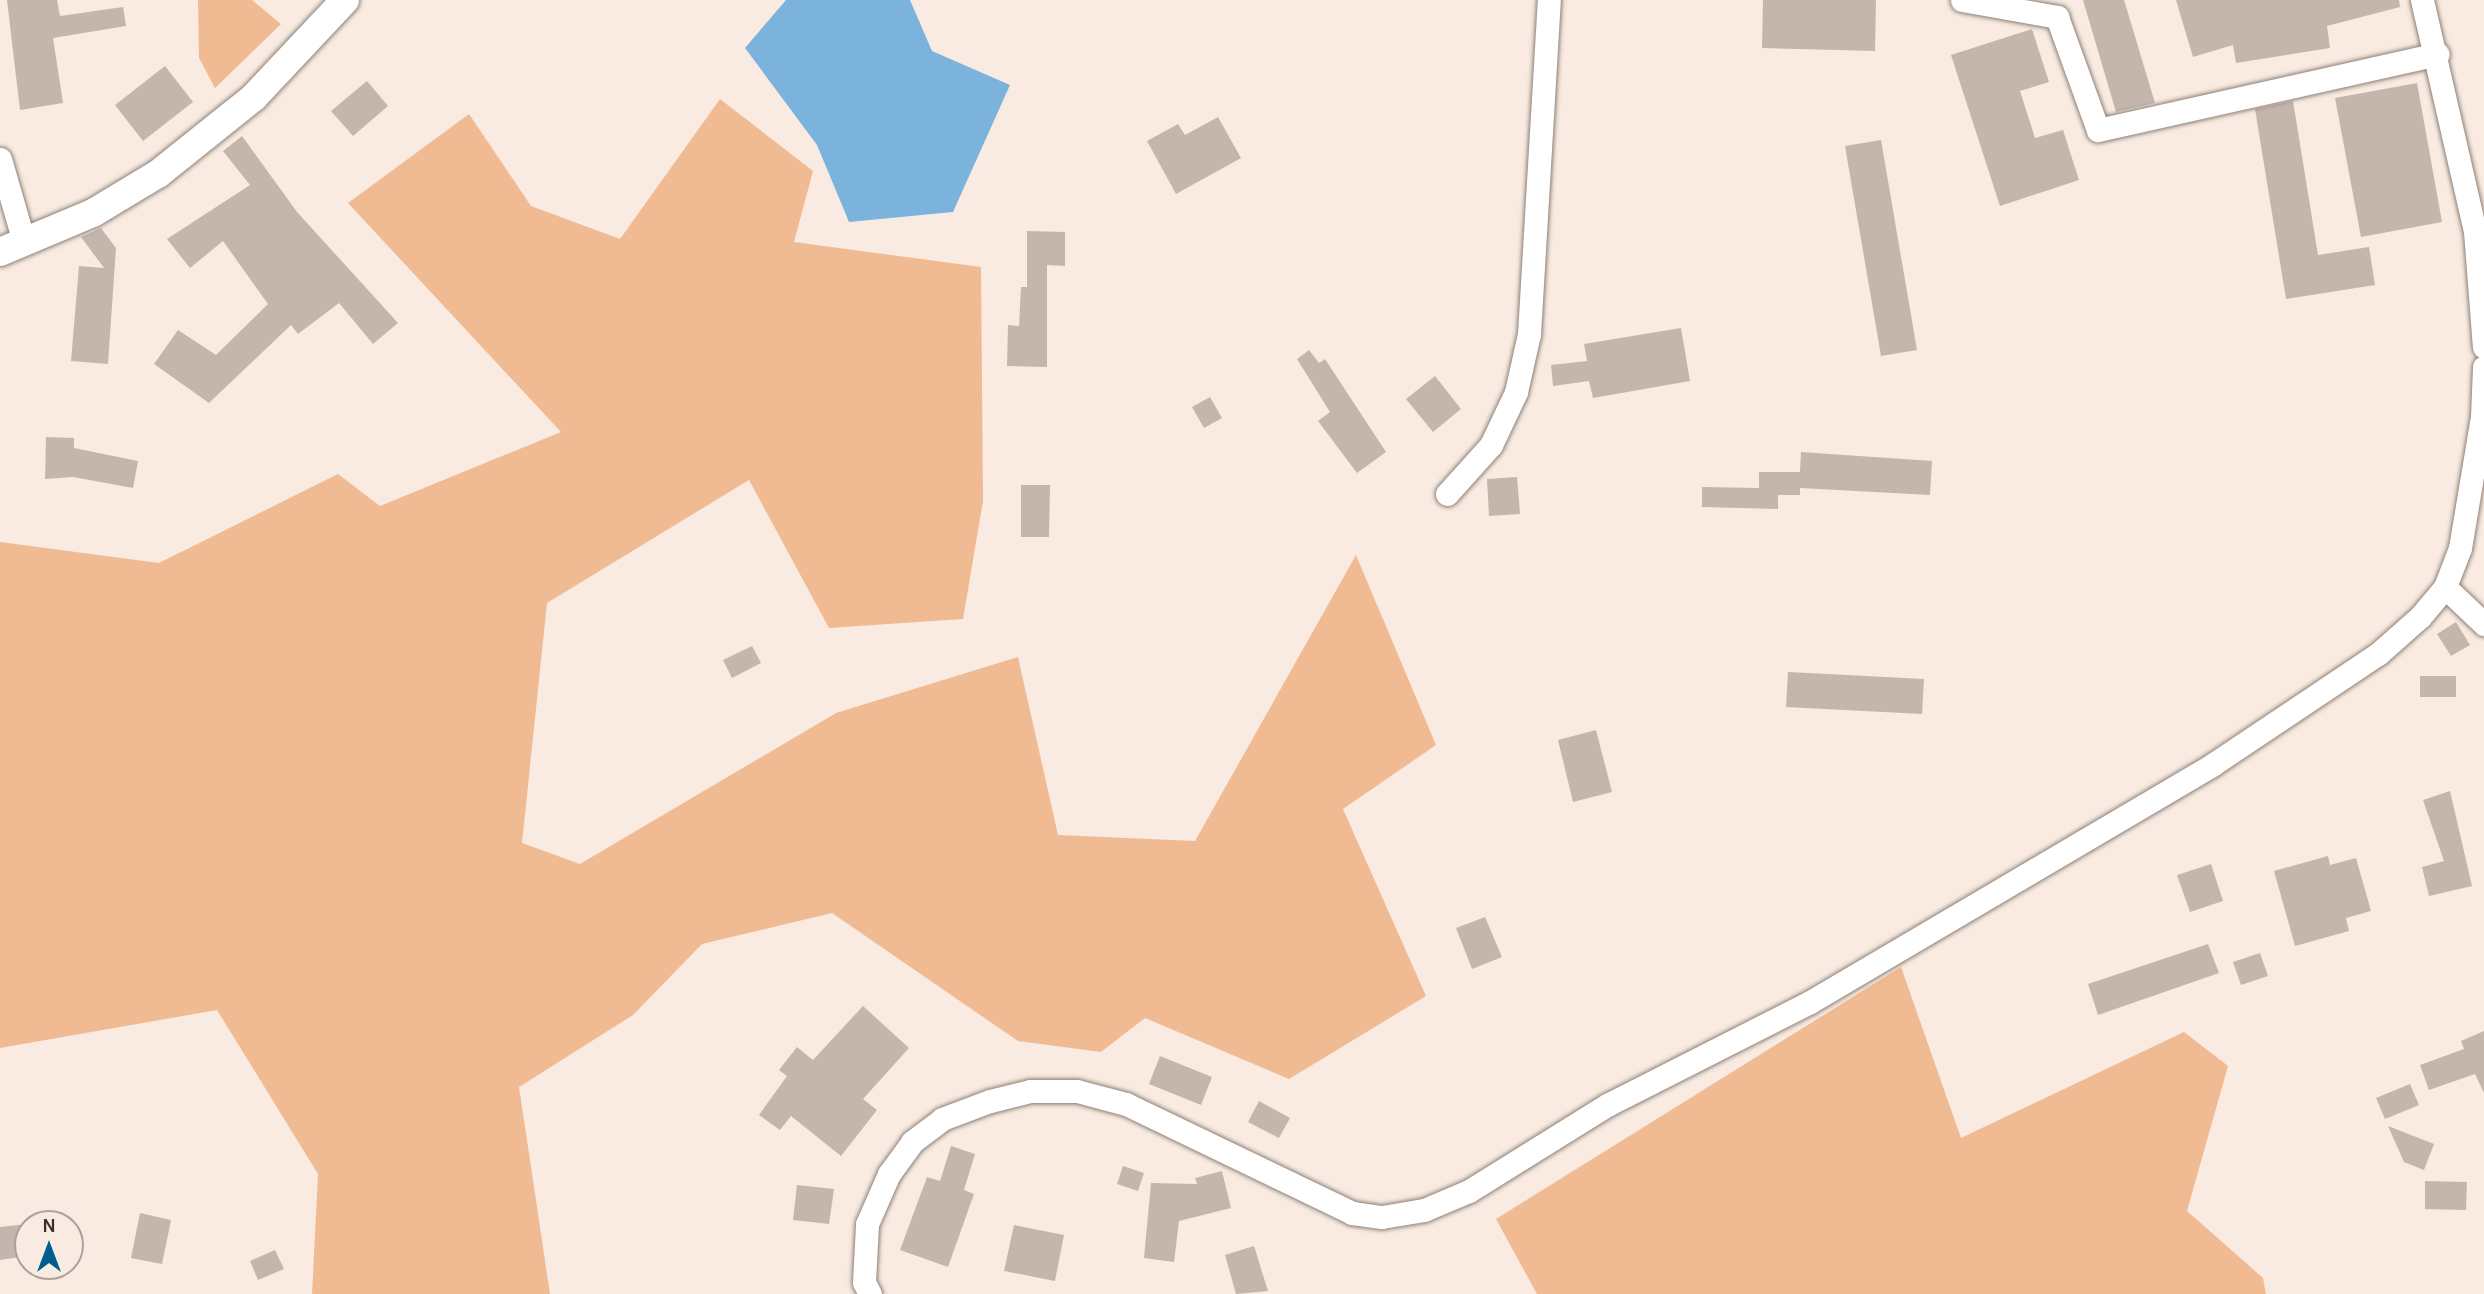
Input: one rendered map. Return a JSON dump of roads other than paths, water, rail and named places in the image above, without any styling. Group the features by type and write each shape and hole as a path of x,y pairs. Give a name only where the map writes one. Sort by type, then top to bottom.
{"street":[{"path":"0,159 12,247 93,213 158,174 254,97 345,0"},
{"path":"1447,494 1491,445 1516,392 1529,334 1549,0"},
{"path":"1962,0 2057,17 2098,130 2438,54"},
{"path":"2422,0 2438,54 2476,231 2484,347"},
{"path":"870,1294 864,1282 867,1224 912,1142 942,1119 1030,1091 1077,1091 1126,1104 1352,1213 1424,1210 1469,1191 1516,1157 1810,1002 2212,765 2378,654 2445,587 2473,477 2484,367"},
{"path":"2445,587 2484,624"}],"water":[{"path":"786,0 910,0 932,51 1010,85 953,212 849,222 817,145 745,48"}]}
